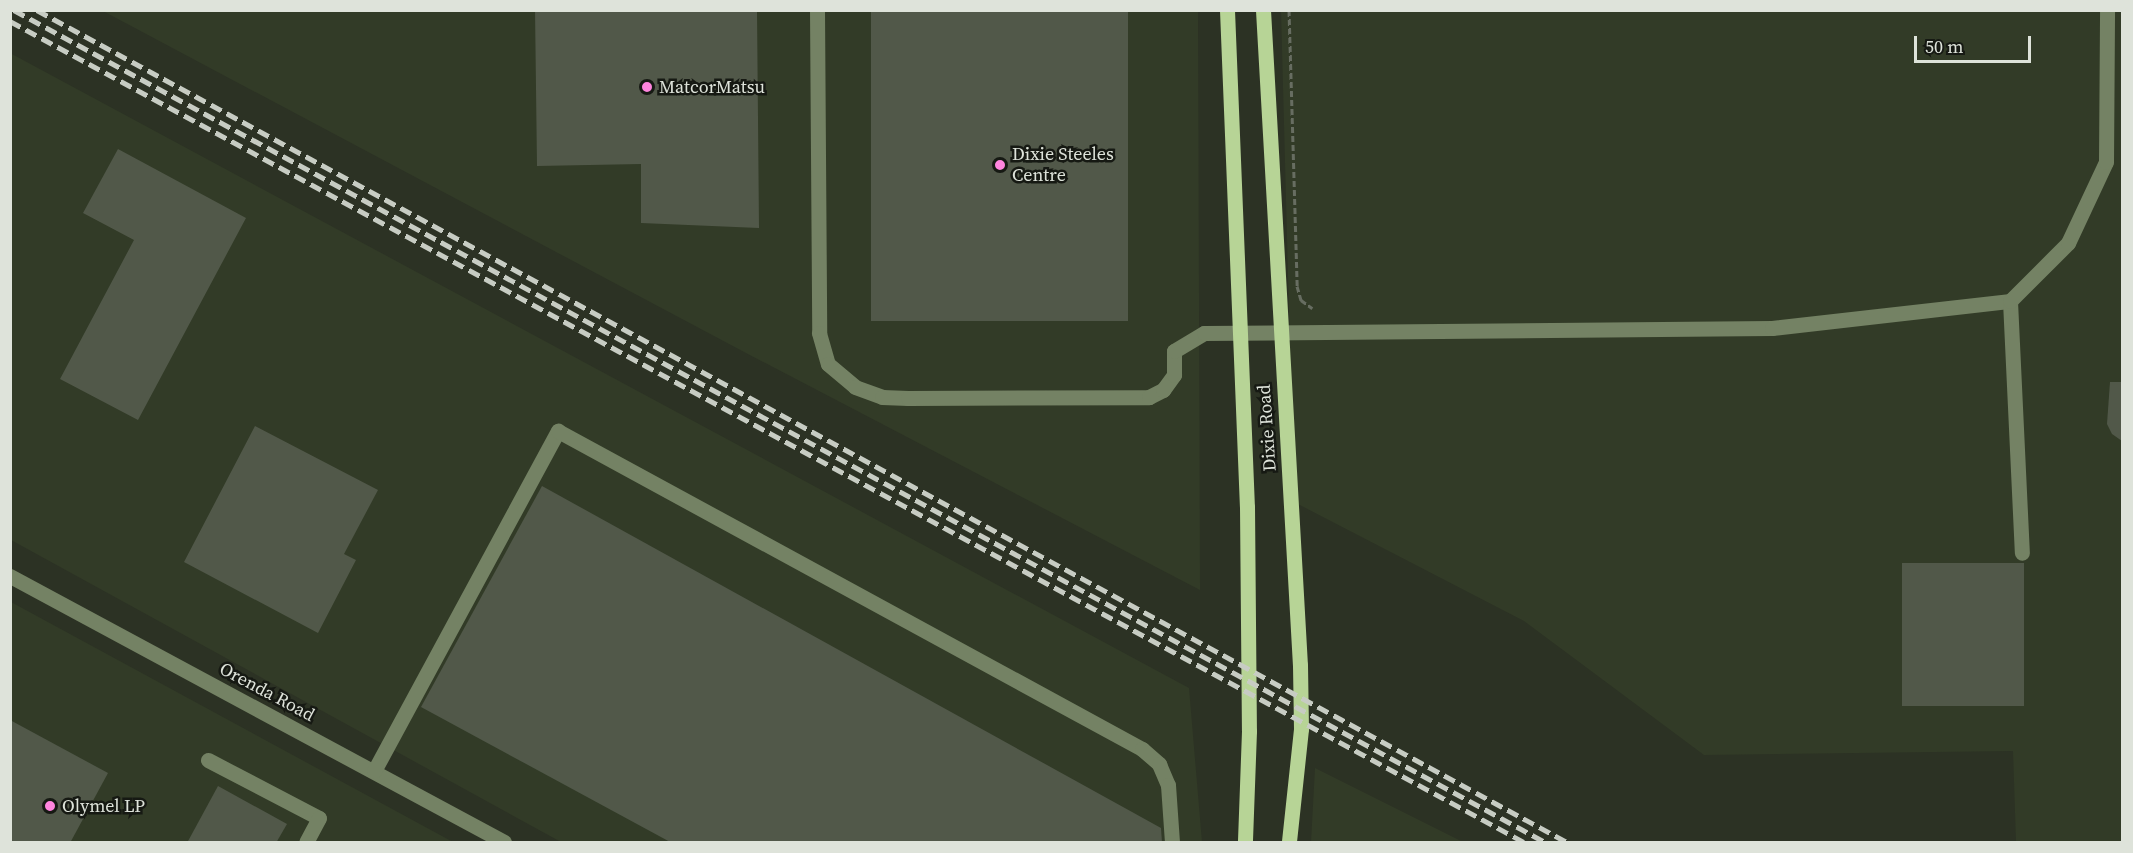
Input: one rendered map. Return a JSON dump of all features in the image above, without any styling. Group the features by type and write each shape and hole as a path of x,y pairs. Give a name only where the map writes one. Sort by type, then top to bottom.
{"main road":[{"name":"Dixie Road","path":"1227,10 1243,332 1249,636 1245,843"},
{"name":"Dixie Road","path":"1263,10 1300,664 1301,729 1289,843"}],"street":[{"path":"817,10 819,333 828,364 855,387 882,397 909,398 1149,397 1163,390 1174,375 1174,351 1204,333 1772,328 2010,301 2068,243 2106,162 2107,10"},
{"path":"2010,301 2022,553"},
{"path":"374,771 558,430 1142,749 1159,764 1168,785 1172,843"},
{"name":"Orenda Road","path":"10,576 504,843"},
{"path":"208,760 319,818 306,843"}],"path":[{"path":"1290,10 1297,286 1301,300 1312,308"}],"shaded area":[{"path":"103,11 1198,11 1200,590 746,353"},
{"path":"1281,11 2122,11 2122,842 2016,842 2013,751 1704,755 1524,621 1294,502"},
{"path":"10,53 1189,688 1202,842 561,842 11,540"},
{"path":"11,602 453,842 11,842"},
{"path":"1315,768 1463,842 1311,842"}],"building":[{"name":"MatcorMatsu","path":"535,10 757,10 759,228 641,223 641,164 537,166"},
{"name":"Dixie Steeles Centre","path":"871,10 1128,10 1128,321 871,321"},
{"path":"118,149 246,218 138,420 60,379 134,240 83,213"},
{"path":"2110,382 2122,382 2122,441 2112,434 2107,424"},
{"path":"255,426 378,490 344,554 356,560 318,633 184,562"},
{"path":"542,486 1161,828 1162,843 672,843 421,707"},
{"path":"1902,563 2024,563 2024,706 1902,706"},
{"name":"Olymel LP","path":"10,720 108,773 70,843 10,843"},
{"path":"218,786 287,824 276,843 187,843"}],"railway":[{"path":"14,10 1545,842"},
{"path":"37,10 1567,842"},
{"path":"10,21 1524,842"}],"place":[{"name":"MatcorMatsu","path":"647,87"},
{"name":"Dixie Steeles Centre","path":"1000,165"},
{"name":"Olymel LP","path":"50,806"}]}
